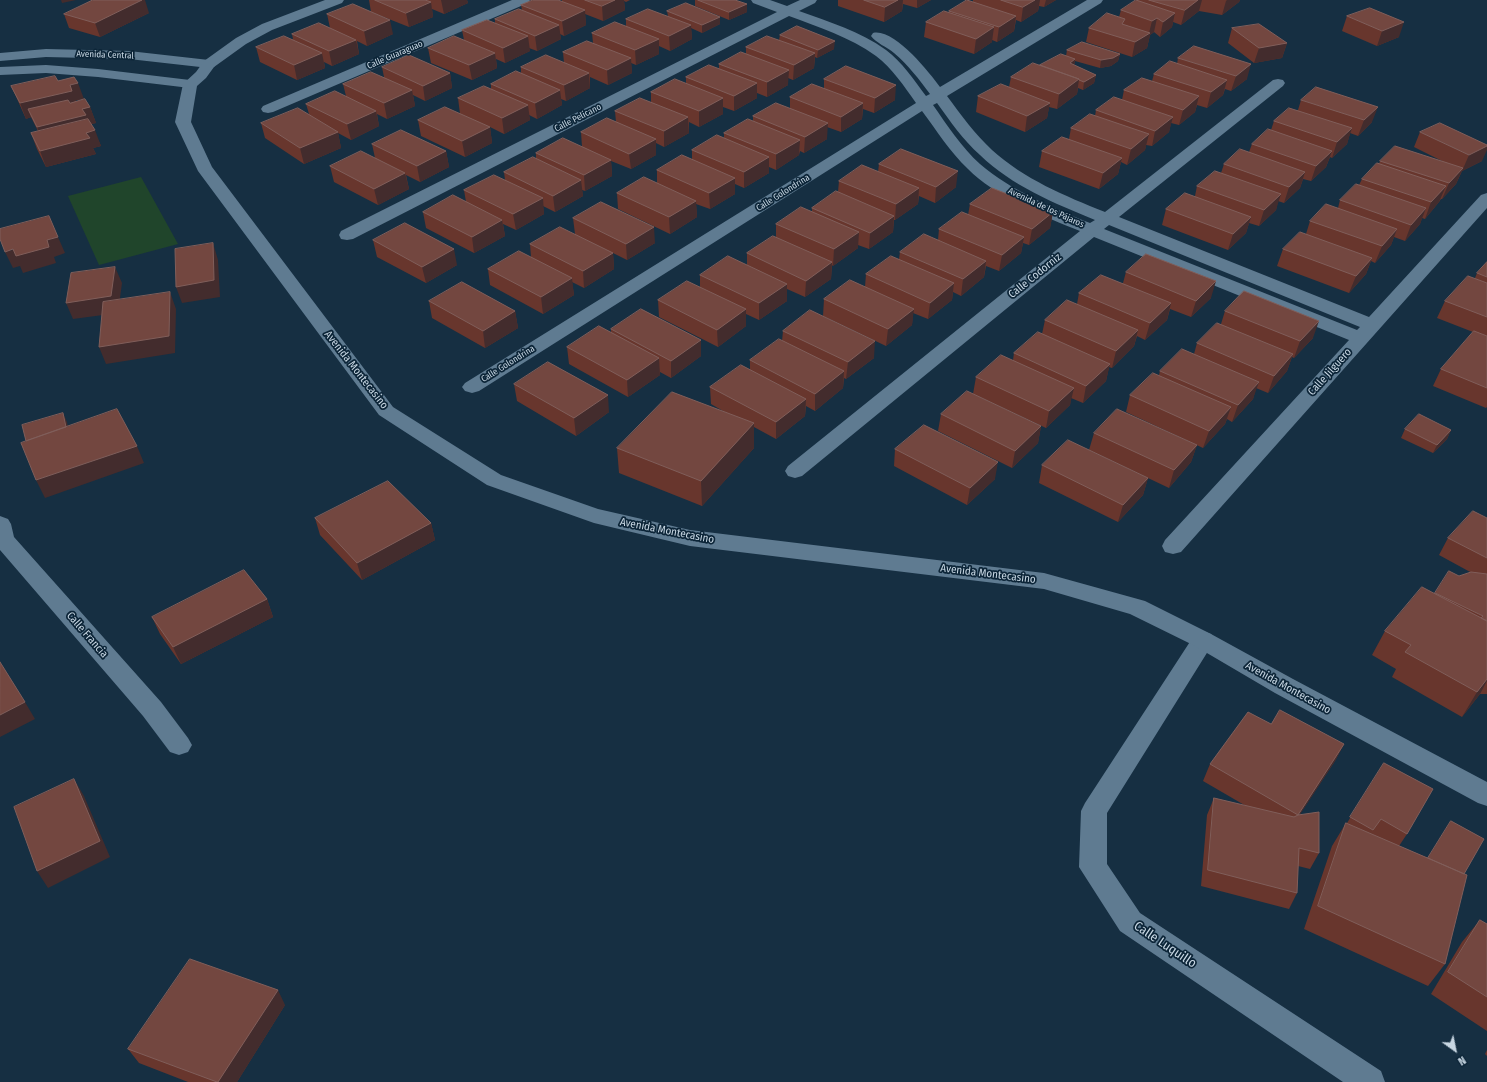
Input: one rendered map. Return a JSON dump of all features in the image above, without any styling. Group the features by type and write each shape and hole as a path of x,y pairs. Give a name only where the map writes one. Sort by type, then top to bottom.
{"street":[{"path":"190,84 201,76 210,64 241,41 267,27 337,0"},
{"name":"Calle Guaraguao","path":"268,109 523,0"},
{"name":"Avenida de los Pájaros","path":"758,0 797,4 862,28 892,44 913,62 975,142 996,163 1024,182 1066,202 1367,331"},
{"name":"Calle Golondrina","path":"472,387 925,105 938,95 1096,0"},
{"name":"Avenida de los Pájaros","path":"797,4 881,53 902,74 974,168 1008,192 1092,230 1367,331"},
{"name":"Calle Pelícano","path":"347,235 797,4"},
{"name":"Avenida Central","path":"0,57 46,53 129,55 210,64"},
{"name":"Avenida Central","path":"0,71 46,70 98,73 190,84"},
{"name":"Calle Codorniz","path":"795,471 1092,230 1278,83"},
{"name":"Avenida Montecasino","path":"190,84 183,122 204,168 386,411 494,480 594,516 690,538 1044,580 1138,607 1202,640 1284,686 1487,795"},
{"name":"Calle Jilguero","path":"1173,546 1487,198"},
{"name":"Calle Francia","path":"0,524 4,540 152,710 178,745"},
{"name":"Calle Luquillo","path":"1202,640 1094,811 1093,867 1130,922 1370,1082"}],"green space":[{"path":"141,177 178,244 99,265 68,196"}],"building":[{"path":"93,0 142,0 95,23 64,14"},
{"path":"375,0 425,0 431,2 406,13"},
{"path":"533,0 558,0 585,10 562,21 521,5"},
{"path":"585,0 615,0 602,6"},
{"path":"698,0 735,0 747,4 729,12"},
{"path":"864,0 898,0 885,7"},
{"path":"967,0 1016,16 999,27 949,11"},
{"path":"1001,0 1035,0 1023,7"},
{"path":"1136,0 1175,13 1163,22 1157,18 1152,21 1121,10"},
{"path":"1149,0 1198,0 1185,10"},
{"path":"686,3 720,17 702,25 667,11"},
{"path":"353,4 390,20 364,31 327,14"},
{"path":"1370,8 1404,22 1382,31 1347,16"},
{"path":"519,9 559,25 535,36 495,19"},
{"path":"648,9 691,25 669,36 626,19"},
{"path":"944,11 994,27 976,39 926,22"},
{"path":"1107,13 1125,19 1122,24 1150,33 1135,42 1089,28"},
{"path":"487,20 528,36 503,48 462,30"},
{"path":"615,22 659,39 635,50 592,33"},
{"path":"319,23 356,40 329,51 292,34"},
{"path":"1259,24 1287,43 1259,48 1232,28"},
{"path":"797,26 835,41 818,50 780,35"},
{"path":"284,36 322,53 294,65 256,47"},
{"path":"454,36 495,53 469,65 428,48"},
{"path":"767,36 815,53 794,65 746,47"},
{"path":"587,41 631,58 607,70 563,52"},
{"path":"1082,42 1120,54 1113,58 1101,60 1067,50"},
{"path":"1194,46 1251,64 1236,76 1178,58"},
{"path":"741,52 789,70 767,82 719,64"},
{"path":"1061,54 1075,59 1070,63 1096,75 1084,82 1040,65"},
{"path":"409,55 450,73 423,86 382,67"},
{"path":"546,55 589,73 564,85 521,67"},
{"path":"1170,61 1227,80 1211,92 1154,74"},
{"path":"1033,63 1079,79 1059,94 1011,77"},
{"path":"709,65 757,83 734,96 686,77"},
{"path":"846,66 896,85 875,98 824,79"},
{"path":"516,71 560,90 535,103 491,84"},
{"path":"371,72 412,90 384,103 343,84"},
{"path":"55,76 58,81 74,77 78,83 70,85 72,91 20,103 11,86"},
{"path":"1142,78 1199,96 1183,110 1124,90"},
{"path":"675,79 723,98 699,111 651,92"},
{"path":"812,84 863,103 841,117 790,97"},
{"path":"1001,84 1050,103 1027,116 978,96"},
{"path":"484,86 528,105 502,118 458,98"},
{"path":"1316,87 1378,107 1364,120 1301,100"},
{"path":"335,91 376,111 347,124 306,104"},
{"path":"1114,97 1173,117 1155,131 1096,110"},
{"path":"640,98 688,117 664,131 615,111"},
{"path":"85,99 90,107 82,109 86,115 37,127 28,109 68,100 70,103"},
{"path":"776,103 828,123 805,137 753,116"},
{"path":"445,107 490,127 462,141 418,120"},
{"path":"298,108 338,132 300,148 261,123"},
{"path":"1289,108 1352,128 1337,142 1274,121"},
{"path":"1090,114 1149,134 1131,149 1071,128"},
{"path":"607,118 656,139 629,154 581,132"},
{"path":"88,119 95,130 86,133 90,138 40,151 31,133"},
{"path":"748,119 800,140 776,154 724,133"},
{"path":"1440,123 1487,146 1469,155 1420,132"},
{"path":"1268,129 1332,151 1316,166 1252,144"},
{"path":"401,130 446,151 417,166 372,144"},
{"path":"717,135 769,157 744,172 692,150"},
{"path":"1062,137 1122,158 1103,173 1042,151"},
{"path":"563,138 611,160 584,175 536,153"},
{"path":"1395,146 1463,168 1449,183 1380,161"},
{"path":"901,149 958,171 936,187 879,164"},
{"path":"1240,149 1305,172 1289,187 1224,164"},
{"path":"361,151 405,173 374,189 330,166"},
{"path":"682,155 735,178 709,193 657,170"},
{"path":"533,157 581,180 553,196 504,172"},
{"path":"1377,163 1446,186 1431,202 1362,179"},
{"path":"862,165 919,188 896,204 839,181"},
{"path":"1215,171 1281,194 1264,210 1197,186"},
{"path":"494,175 543,198 513,214 464,190"},
{"path":"644,177 696,201 669,217 617,193"},
{"path":"1356,184 1426,208 1411,225 1340,200"},
{"path":"992,188 1053,212 1032,229 970,204"},
{"path":"836,191 894,216 870,233 812,208"},
{"path":"1185,193 1251,217 1233,234 1166,209"},
{"path":"453,195 502,220 472,237 423,212"},
{"path":"601,202 654,227 626,244 573,218"},
{"path":"1326,204 1397,229 1382,246 1310,221"},
{"path":"801,207 859,232 834,249 776,224"},
{"path":"962,212 1024,237 1002,255 939,229"},
{"path":"49,216 58,237 47,240 49,247 16,256 13,249 5,252 0,239 0,229"},
{"path":"405,223 454,249 422,267 373,240"},
{"path":"560,227 613,253 583,271 530,244"},
{"path":"1300,232 1372,258 1356,276 1283,249"},
{"path":"924,234 986,261 963,279 900,252"},
{"path":"773,236 832,262 806,281 747,253"},
{"path":"213,243 214,280 176,287 175,249"},
{"path":"519,251 572,278 541,297 488,269"},
{"path":"1146,254 1216,281 1196,301 1126,272"},
{"path":"728,256 787,284 759,303 700,275"},
{"path":"891,256 954,283 930,303 866,274"},
{"path":"1487,262 1487,277 1477,273"},
{"path":"115,267 111,296 66,303 71,273"},
{"path":"1101,275 1171,303 1150,323 1079,293"},
{"path":"1468,276 1487,283 1487,317 1445,301"},
{"path":"850,280 914,309 888,329 824,299"},
{"path":"687,281 746,309 717,330 658,300"},
{"path":"462,282 515,311 483,331 429,301"},
{"path":"1244,291 1319,321 1300,341 1225,311"},
{"path":"170,292 169,336 99,347 103,302"},
{"path":"1067,300 1138,330 1116,351 1045,320"},
{"path":"641,309 701,340 671,361 611,329"},
{"path":"810,310 875,341 848,362 783,331"},
{"path":"1217,323 1293,354 1274,376 1197,343"},
{"path":"599,326 659,358 627,380 567,347"},
{"path":"1474,331 1487,336 1487,388 1441,369"},
{"path":"1038,332 1110,364 1086,386 1014,353"},
{"path":"779,339 844,371 815,394 750,360"},
{"path":"1182,349 1259,382 1238,405 1160,371"},
{"path":"1001,355 1074,388 1049,411 976,377"},
{"path":"548,362 608,395 574,418 514,384"},
{"path":"741,365 806,399 776,422 710,387"},
{"path":"1153,373 1231,407 1209,431 1130,395"},
{"path":"967,391 1041,426 1015,451 941,414"},
{"path":"672,392 754,423 701,481 617,448"},
{"path":"117,409 137,446 36,480 21,443"},
{"path":"1117,409 1197,445 1174,470 1094,433"},
{"path":"63,413 66,427 26,441 22,425"},
{"path":"1419,414 1451,430 1437,445 1405,429"},
{"path":"924,425 998,462 970,488 895,449"},
{"path":"1068,440 1148,478 1123,505 1042,465"},
{"path":"388,481 431,523 357,563 315,518"},
{"path":"1473,511 1487,518 1487,558 1448,538"},
{"path":"244,570 267,599 173,647 152,617"},
{"path":"1449,571 1459,576 1471,572 1487,574 1487,621 1481,618 1483,616 1435,593"},
{"path":"1422,587 1487,621 1487,679 1477,692 1405,652 1411,645 1385,631"},
{"path":"0,662 25,702 0,715"},
{"path":"1280,710 1344,744 1298,815 1210,764 1248,712 1271,724"},
{"path":"1384,763 1433,789 1407,834 1381,819 1373,830 1350,817"},
{"path":"74,779 100,841 37,871 14,807"},
{"path":"1214,798 1294,817 1319,812 1319,853 1299,848 1297,893 1208,870"},
{"path":"1451,821 1484,839 1464,874 1428,858"},
{"path":"1346,823 1467,875 1445,964 1318,906"},
{"path":"1480,920 1487,924 1487,997 1448,972"},
{"path":"190,959 278,990 218,1082 128,1049"}]}
